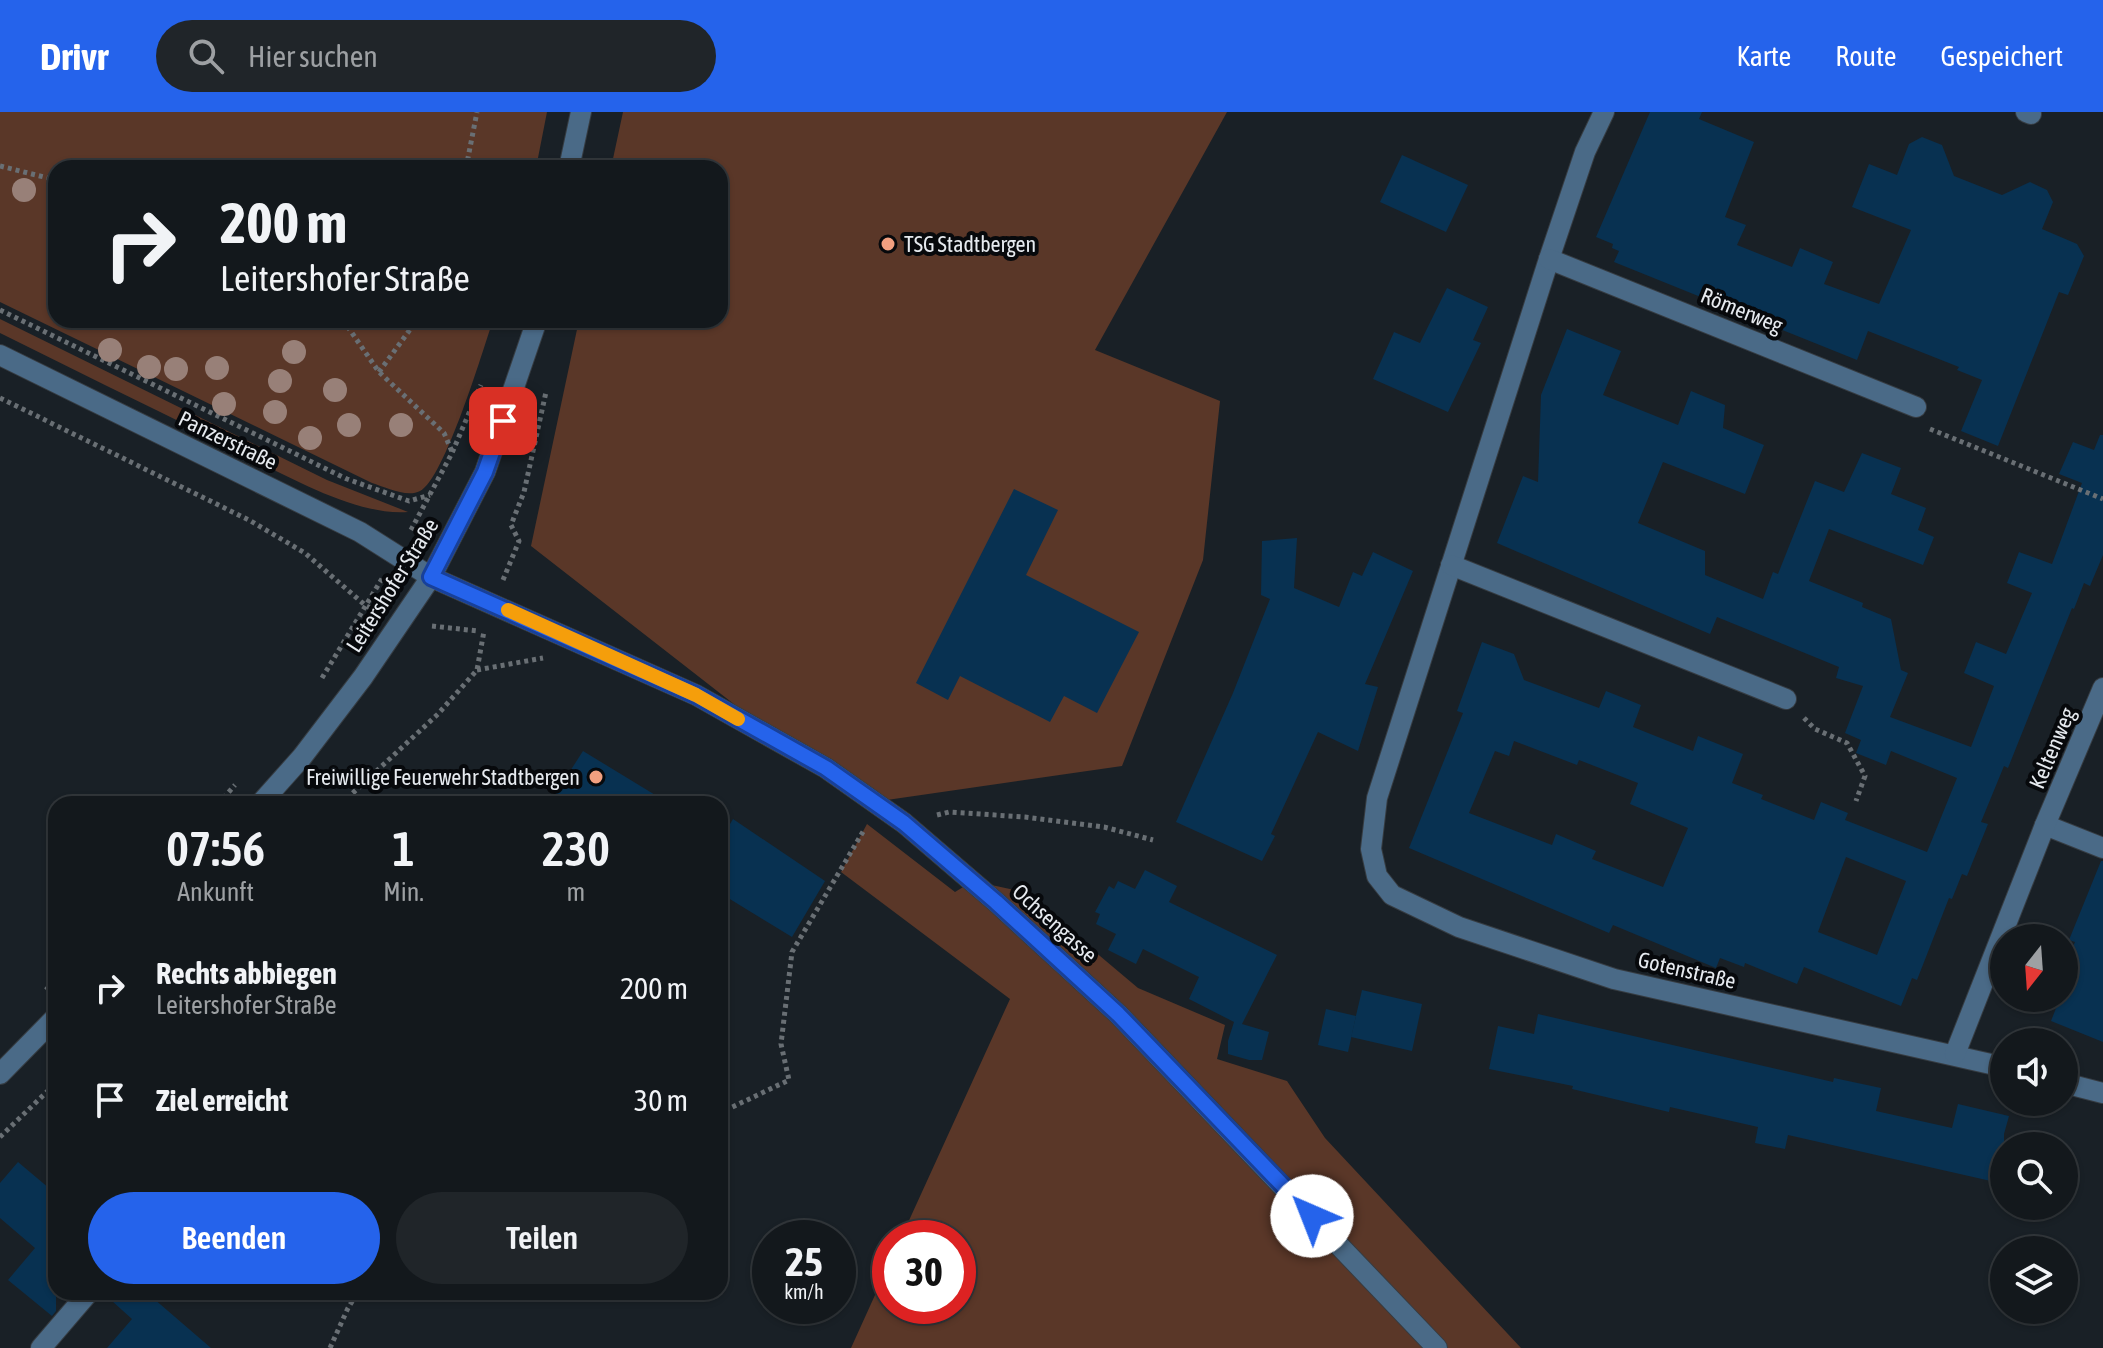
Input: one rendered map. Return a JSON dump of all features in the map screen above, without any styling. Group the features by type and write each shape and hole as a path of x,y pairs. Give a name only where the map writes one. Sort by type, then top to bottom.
{"street":[{"path":"571,160 581,112"},
{"path":"1604,112 1585,152 1451,565 1786,699"},
{"name":"Römerweg","path":"1549,259 1916,407"},
{"name":"Leitershofer Straße","path":"267,796 302,757 363,677 431,577 485,472 534,328"},
{"name":"Panzerstraße","path":"0,355 360,532 431,577"},
{"name":"Gotenstraße","path":"1451,565 1377,798 1371,849 1377,876 1392,895 1459,927 1614,979 1990,1063"},
{"name":"Ochsengasse","path":"431,577 696,695 826,768 904,823 1118,1014 1437,1348"},
{"name":"Keltenweg","path":"1955,1054 2045,825 2103,688"},
{"path":"2045,825 2103,848"},
{"path":"0,1074 48,1030"},
{"path":"2078,1087 2103,1093"},
{"path":"41,1348 82,1300"}],"path":[{"path":"468,160 477,112"},
{"path":"0,166 48,178"},
{"name":"Panzerstraße","path":"0,310 347,479 409,501 431,495"},
{"path":"349,328 379,372 444,433 452,453 483,381"},
{"path":"379,372 411,328"},
{"name":"Leitershofer Straße","path":"0,398 249,520 305,553 366,606 315,690"},
{"path":"1916,407 1923,426 2103,499"},
{"path":"477,670 535,661 580,643"},
{"path":"1786,699 1815,729 1847,743 1865,776 1856,801"},
{"path":"225,796 238,781"},
{"path":"728,1109 789,1080 781,1044 792,952 879,805"},
{"path":"904,823 949,812 1025,817 1104,827 1153,840"},
{"path":"0,1137 48,1091"},
{"path":"330,1348 354,1300"}],"shaded area":[{"path":"0,112 547,112 538,160 48,160 48,325 0,302"},
{"path":"623,112 1227,112 1095,350 1220,401 1203,560 1122,766 866,803 811,764 531,546 577,328 728,328 728,160 613,160"},
{"path":"0,319 327,480 408,512 360,506 307,486 0,333"},
{"path":"53,328 490,328 462,413 430,482 415,493 372,483"},
{"path":"867,824 955,892 973,881 1024,892 1138,988 1225,1025 1217,1059 1287,1081 1325,1138 1521,1348 851,1348 872,1302 872,1324 976,1324 976,1220 909,1220 1010,999 841,872"}],"building":[{"path":"1650,112 1702,112 1699,119 1754,142 1725,217 1746,225 1737,245 1792,267 1800,248 1833,262 1824,284 1879,304 1911,230 1852,207 1869,164 1897,175 1909,144 1922,137 1942,145 1954,176 2002,195 2030,182 2047,190 2053,202 2042,229 2077,244 2084,256 2068,295 2059,292 1998,446 1961,431 1982,380 1957,370 1959,367 1868,331 1857,360 1614,262 1619,251 1612,248 1613,244 1596,237"},
{"path":"1402,155 1468,185 1446,232 1380,202"},
{"path":"1447,288 1488,307 1473,340 1481,343 1448,412 1373,379 1394,332 1420,343"},
{"path":"1567,329 1621,351 1603,395 1678,425 1691,391 1725,405 1723,428 1764,445 1745,494 1663,462 1638,523 1705,551 1705,575 1763,599 1773,572 1778,574 1815,481 1844,492 1862,453 1901,468 1891,494 1926,508 1918,530 1934,537 1923,565 1829,529 1809,581 1863,603 1862,607 1891,619 1901,670 1908,673 1890,717 1971,747 1994,686 1964,673 1976,642 2006,654 2032,593 2007,583 2019,552 2052,564 2082,483 2059,474 2073,442 2094,450 2100,435 2103,435 2103,555 2090,586 2084,583 2072,608 2008,768 2004,766 1981,822 1988,824 1967,876 1962,874 1952,899 1949,898 1917,980 1912,978 1901,1006 1804,967 1797,984 1745,963 1744,967 1720,958 1716,968 1613,925 1609,933 1409,848 1463,713 1457,711 1482,642 1514,654 1524,680 1599,708 1606,691 1641,705 1633,727 1693,751 1698,736 1743,754 1732,783 1763,795 1761,799 1814,820 1821,802 1848,813 1845,820 1927,852 1957,778 1891,751 1886,765 1856,753 1861,740 1845,733 1863,686 1836,678 1839,667 1717,617 1710,634 1497,543 1523,476 1538,482 1541,395","holes":["1514,741 1577,765 1579,760 1638,783 1630,804 1688,828 1663,887 1592,859 1596,851 1556,834 1552,845 1469,813 1495,751 1509,756","1846,857 1906,881 1877,955 1818,932"]},
{"path":"1014,489 1058,510 1026,575 1139,632 1097,713 1064,696 1050,722 960,676 948,700 916,683"},
{"path":"1297,538 1294,588 1339,607 1353,572 1362,576 1373,552 1413,571 1365,684 1378,687 1358,751 1318,732 1271,834 1275,836 1262,861 1176,822 1233,693 1270,599 1261,595 1262,541"},
{"name":"Freiwillige Feuerwehr Stadtbergen","path":"583,751 657,796 554,796"},
{"path":"733,819 825,881 792,937 728,898 728,827"},
{"path":"2103,861 2103,1042 2078,1032 2078,1028 2068,1028 2051,1021 2055,1012 2078,1012 2078,924 2075,924"},
{"path":"1145,870 1177,886 1169,902 1277,955 1242,1024 1269,1032 1262,1060 1228,1054 1228,1041 1236,1023 1189,999 1199,977 1143,949 1136,964 1108,950 1116,934 1096,924 1100,914 1095,912 1109,886 1114,889 1118,881 1135,889"},
{"path":"1362,990 1422,1004 1412,1051 1351,1037"},
{"path":"1326,1009 1356,1016 1348,1052 1318,1045"},
{"path":"1538,1014 1833,1082 1834,1078 1881,1088 1876,1111 1952,1128 1958,1104 1990,1112 1990,1116 2009,1116 2005,1132 1990,1132 1990,1181 1788,1135 1785,1149 1755,1143 1758,1127 1670,1107 1669,1112 1572,1089 1573,1086 1489,1069 1498,1026 1534,1034"},
{"path":"18,1162 48,1187 48,1300 56,1300 56,1311 52,1316 8,1280 35,1248 0,1218 0,1183"},
{"path":"111,1300 155,1300 211,1348 107,1348 132,1319"}],"slow traffic":[{"path":"508,610 696,695 738,719"}],"place":[{"name":"TSG Stadtbergen","path":"888,244"},
{"name":"Freiwillige Feuerwehr Stadtbergen","path":"596,777"}],"route":[{"path":"503,421 485,472 431,577 696,695 826,768 904,823 1118,1014 1312,1216"}]}
